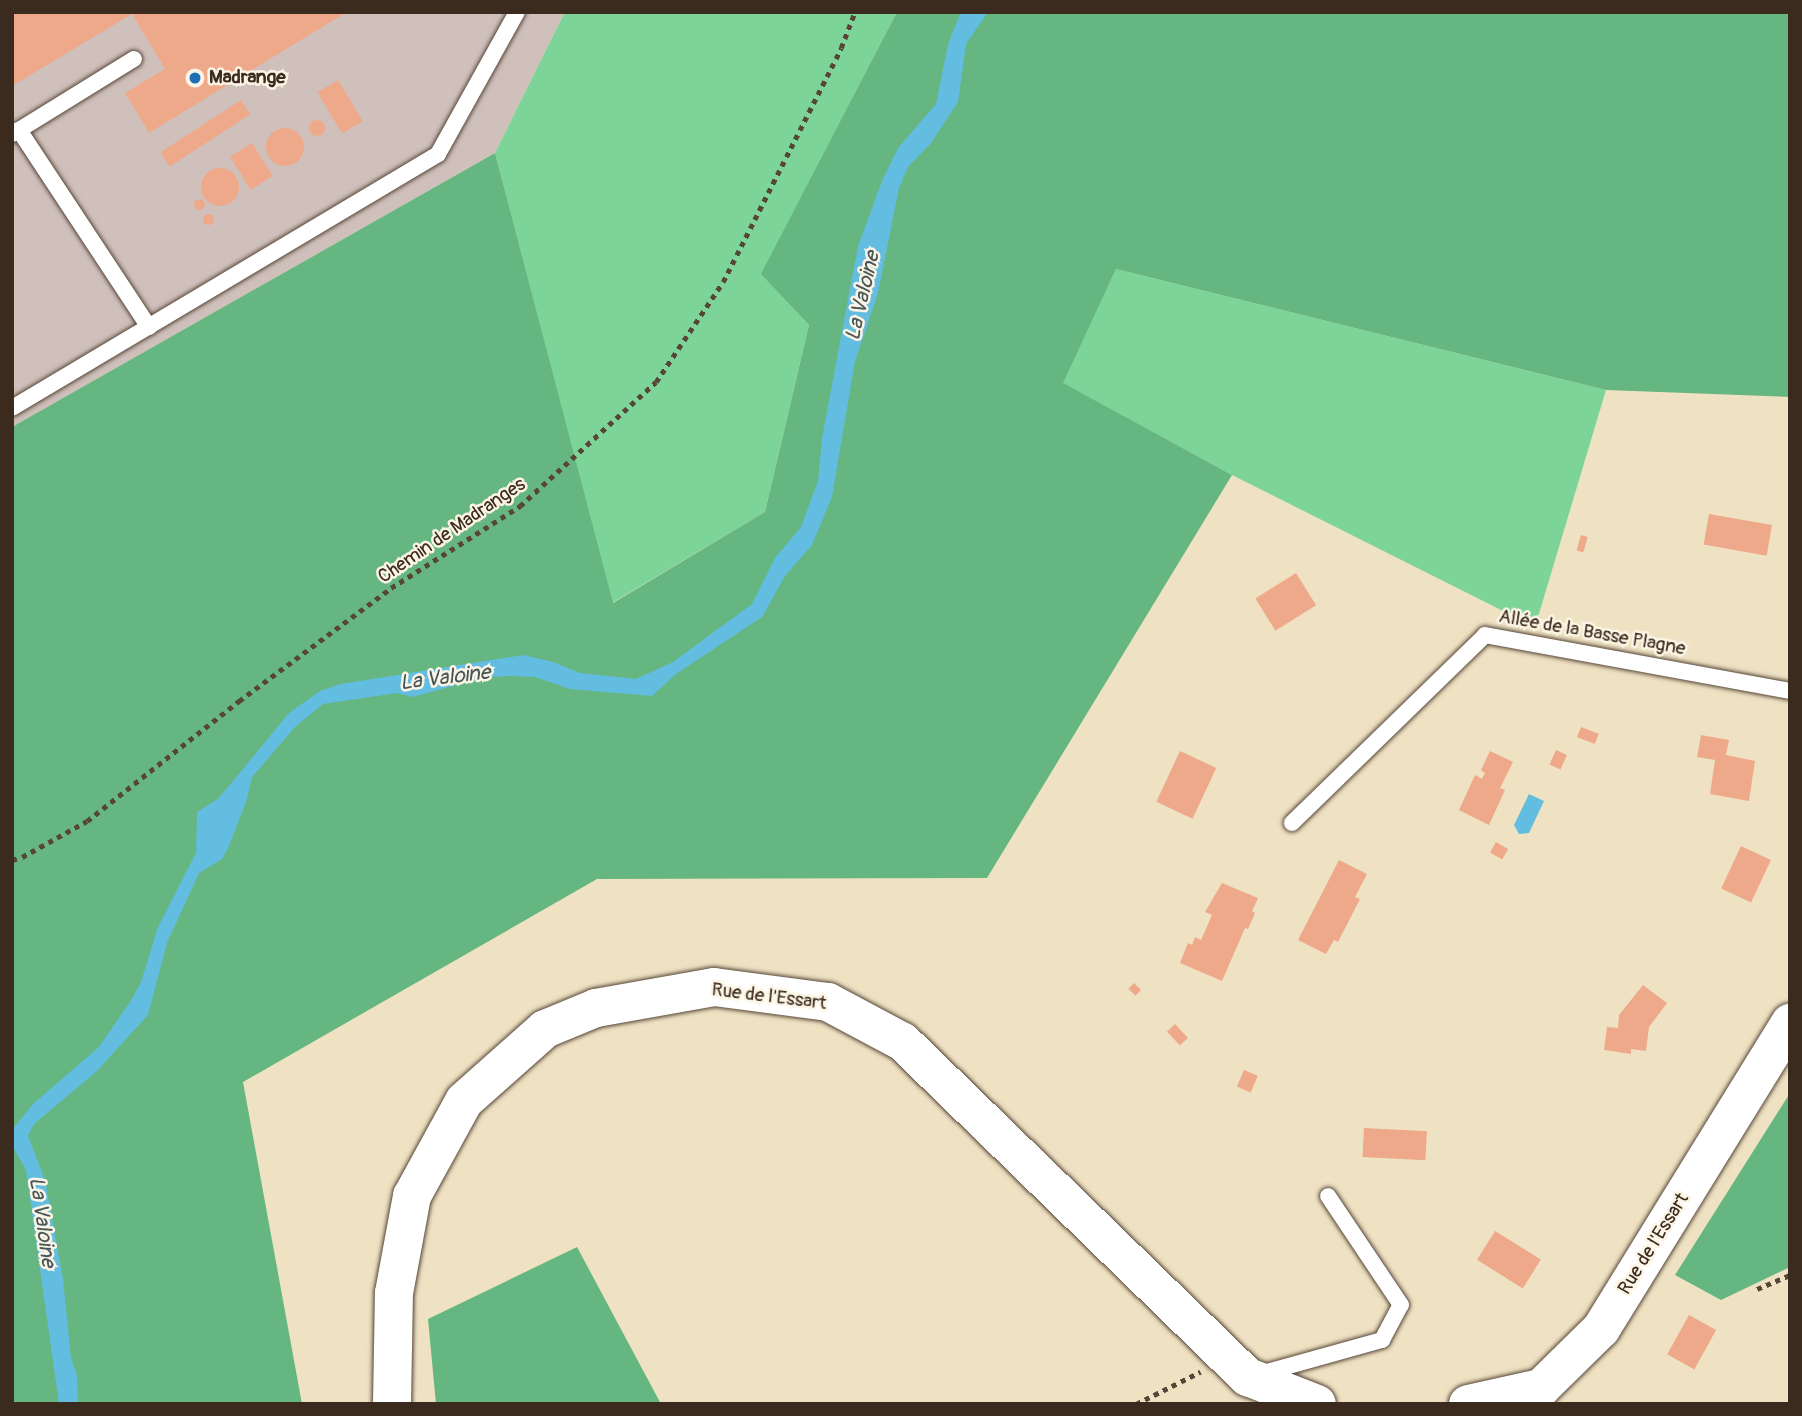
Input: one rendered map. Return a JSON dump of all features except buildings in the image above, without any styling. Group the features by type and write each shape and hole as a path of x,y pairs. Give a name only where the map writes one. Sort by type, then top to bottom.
{"street":[{"name":"Rue de l'Essart","path":"392,1404 394,1293 412,1196 464,1101 545,1029 596,1008 714,987 828,1002 903,1042 1239,1368 1317,1404"},
{"name":"Rue de l'Essart","path":"1468,1404 1541,1388 1601,1329 1790,1023"}],"lane":[{"path":"12,408 438,154 517,12"},
{"path":"134,59 16,132 149,327"},
{"name":"Allée de la Basse Plagne","path":"1292,822 1485,635 1790,691"},
{"path":"1239,1368 1382,1340 1402,1305 1328,1196"}],"path":[{"name":"Chemin de Madranges","path":"12,860 22,858 87,821 239,701 391,588 520,506 656,383 723,282 841,48 855,12"},
{"path":"1758,1289 1790,1275"},
{"path":"1136,1404 1239,1368"}],"shaded area":[{"path":"12,12 565,12 495,153 12,427"}],"green space":[{"path":"565,12 897,12 762,274 809,325 765,512 612,603 495,153"},
{"path":"897,12 1790,12 1790,397 1606,390 1116,269 1063,383 1232,475 987,878 597,879 243,1082 302,1404 12,1404 12,427 495,153 613,603 765,512 809,325 761,274"},
{"path":"1116,269 1606,390 1535,627 1232,475 1062,383"},
{"path":"1790,1093 1790,1267 1721,1300 1675,1275"},
{"path":"577,1247 661,1404 436,1404 428,1319"}],"water":[{"name":"La Valoine","path":"961,12 988,12 966,44 958,102 931,143 908,167 899,188 878,293 855,361 832,497 812,545 785,576 762,617 676,674 652,696 570,689 535,677 512,676 487,677 412,697 397,693 323,704 295,727 252,777 246,802 228,848 222,859 199,873 167,943 148,1015 97,1071 34,1124 28,1136 45,1180 63,1279 71,1358 77,1375 78,1404 59,1404 26,1170 12,1145 12,1130 33,1104 99,1047 132,999 141,982 158,927 196,853 197,812 219,798 289,713 320,691 341,684 523,655 553,662 580,673 636,679 673,662 752,604 775,558 801,527 818,481 822,438 858,246 882,181 898,148 936,104 948,44"},
{"path":"1529,794 1544,801 1529,833 1519,834 1514,825"}],"place":[{"name":"Madrange","path":"195,78"}]}
